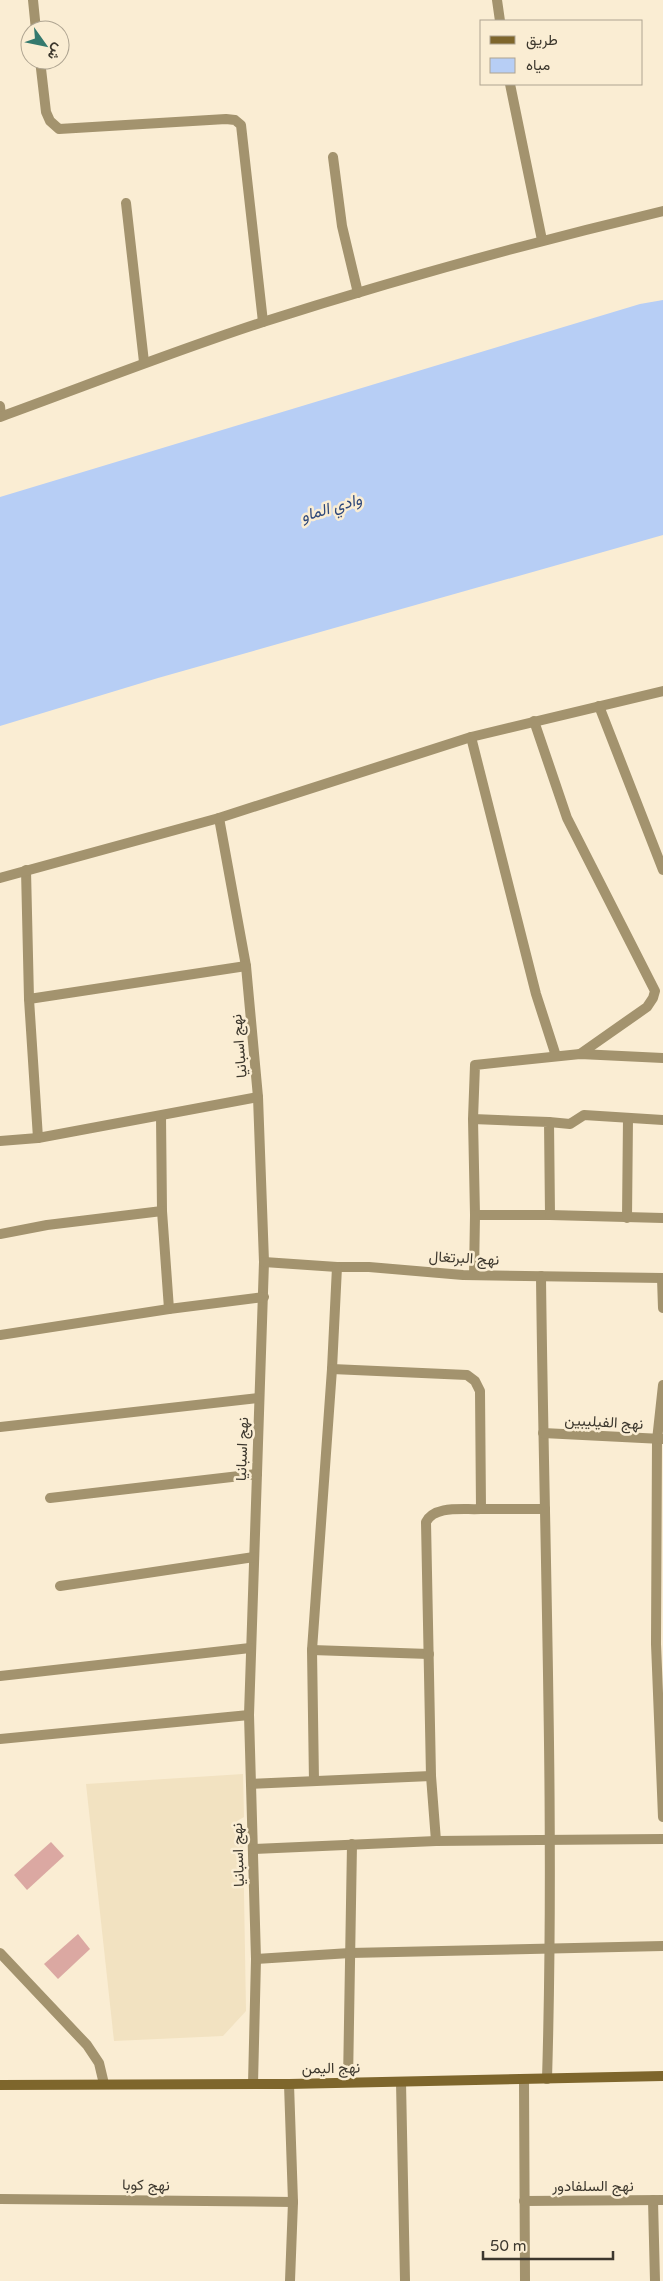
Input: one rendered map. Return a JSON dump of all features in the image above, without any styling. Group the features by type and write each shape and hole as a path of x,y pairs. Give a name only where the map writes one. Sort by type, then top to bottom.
{"main road":[{"name":"نهج اليمن","path":"0,2084 289,2084 663,2076"}],"street":[{"path":"33,0 35,20"},
{"path":"498,0 500,20"},
{"path":"41,70 46,112 50,121 59,129 226,118 235,120 241,125 263,322"},
{"path":"510,85 542,240"},
{"path":"333,157 342,226 358,293"},
{"path":"126,203 144,362"},
{"path":"0,413 263,322 358,293 542,240 663,211"},
{"path":"0,878 219,818 471,736 663,691"},
{"path":"599,706 663,870"},
{"path":"534,722 567,818 655,990 653,998 647,1007 580,1054"},
{"path":"471,736 536,994 556,1056"},
{"name":"نهج اسبانيا","path":"219,818 246,966 258,1096 264,1262 249,1715 256,1959 253,2084"},
{"path":"26,870 29,999 38,1138"},
{"path":"29,999 246,966"},
{"path":"474,1275 473,1119 475,1065 580,1054 663,1058"},
{"path":"0,1141 38,1138 258,1096"},
{"path":"161,1116 162,1211 170,1309"},
{"path":"473,1119 570,1124 584,1116 663,1120"},
{"path":"627,1218 628,1118"},
{"path":"549,1122 550,1215"},
{"path":"0,1234 47,1225 162,1211"},
{"path":"475,1215 663,1218"},
{"name":"نهج البرتغال","path":"264,1262 474,1275 662,1278"},
{"path":"314,1781 312,1650 332,1369 337,1267"},
{"path":"542,1276 551,1948 546,2079"},
{"path":"662,1278 663,1308"},
{"path":"0,1335 170,1309 264,1297"},
{"path":"332,1369 467,1376 475,1381 480,1391 481,1509"},
{"path":"663,1385 660,1440 660,1556 656,1644 663,1817"},
{"path":"0,1427 259,1398"},
{"name":"نهج الفيليبين","path":"543,1433 660,1440"},
{"path":"50,1498 257,1474"},
{"path":"436,1841 431,1776 426,1522 430,1515 437,1511 545,1509"},
{"path":"60,1586 254,1557"},
{"path":"0,1676 250,1648"},
{"path":"312,1650 429,1654"},
{"path":"0,1739 249,1715"},
{"path":"251,1784 431,1776"},
{"path":"254,1849 436,1841 663,1839"},
{"path":"348,2082 352,1844"},
{"path":"256,1959 350,1954 663,1946"},
{"path":"0,1953 87,2045 99,2063 104,2084"},
{"path":"524,2080 525,2281"},
{"path":"401,2082 405,2281"},
{"path":"289,2084 293,2202 290,2281"},
{"name":"نهج كوبا","path":"0,2199 293,2202"},
{"path":"655,2281 658,2200"},
{"name":"نهج السلفادور","path":"524,2201 658,2200"}],"shaded area":[{"path":"243,1774 244,1817 237,1821 237,1828 243,1834 246,2011 223,2036 114,2041 86,1784"}],"water":[{"name":"وادي الماو","path":"663,300 663,535 158,678 0,726 0,497 640,304"}],"building":[{"path":"51,1842 64,1856 27,1890 14,1875"},
{"path":"78,1934 90,1949 58,1979 44,1964"}]}
